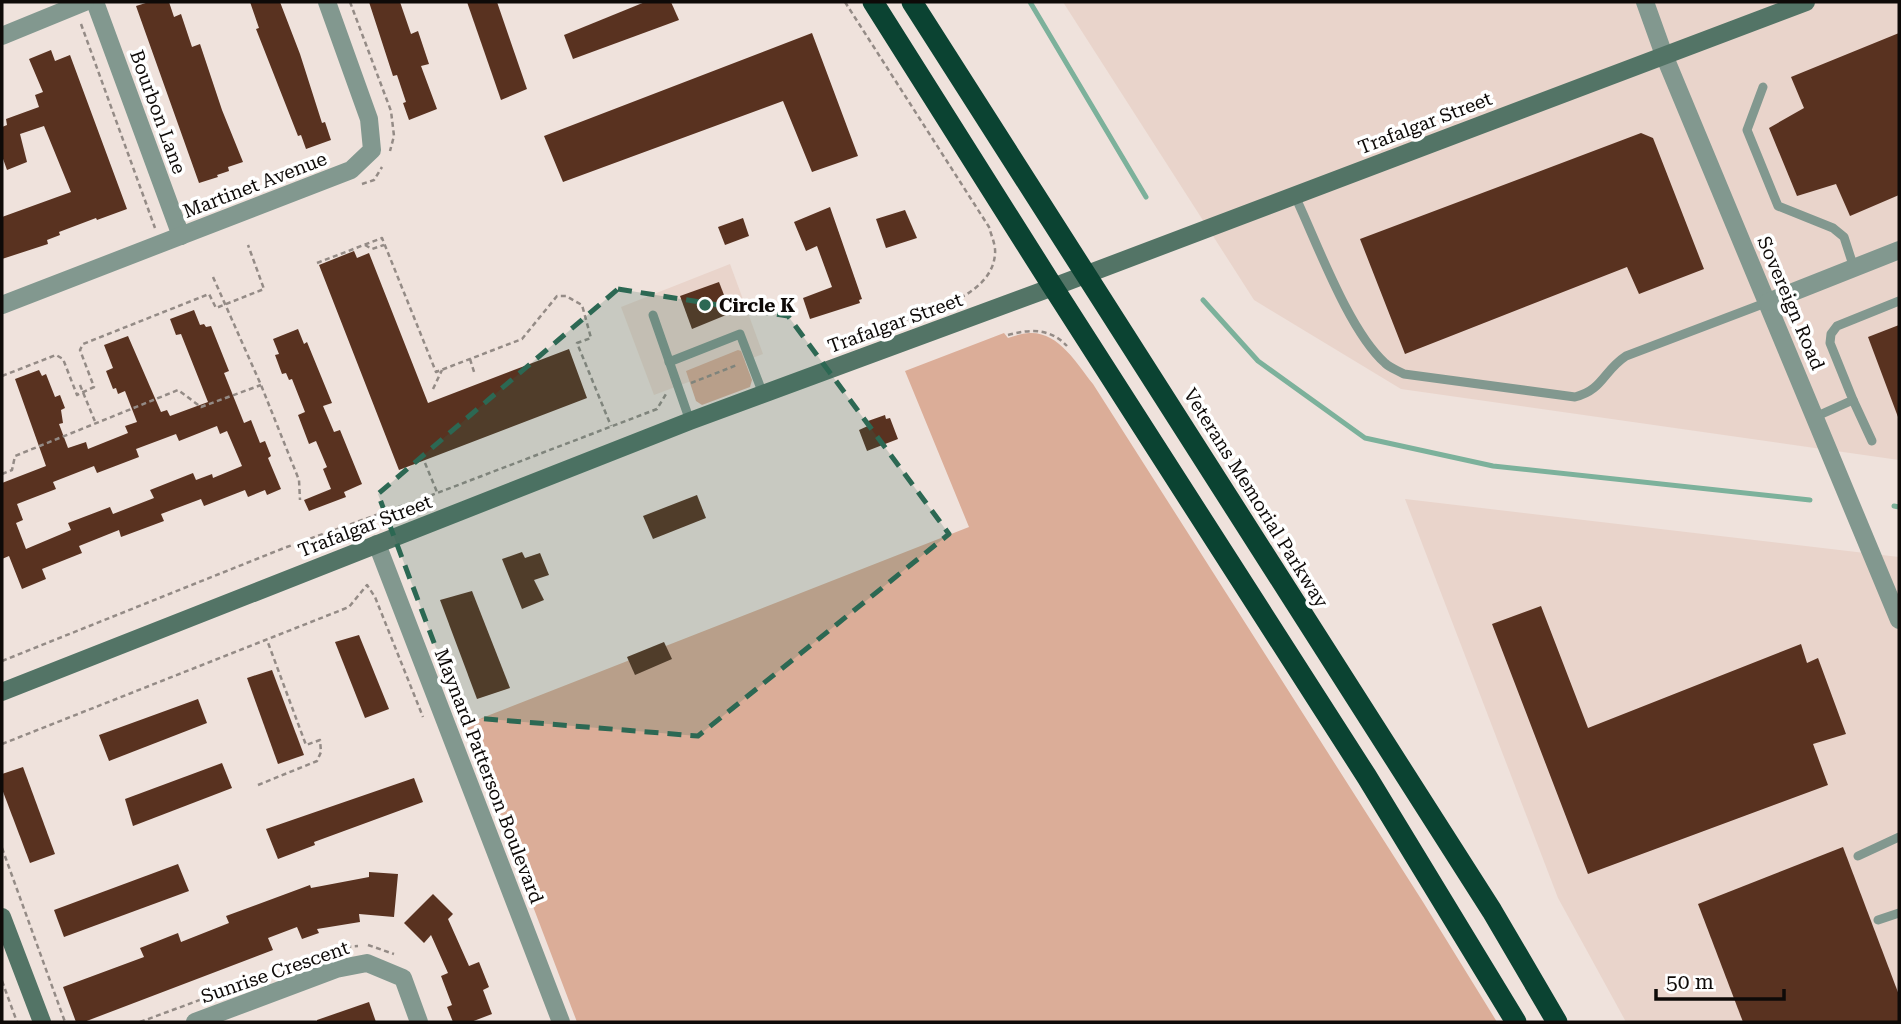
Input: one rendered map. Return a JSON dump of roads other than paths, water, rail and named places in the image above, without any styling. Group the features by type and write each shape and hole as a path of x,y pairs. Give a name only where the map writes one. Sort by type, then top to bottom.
{"highway":[{"path":"873,2 1367,777 1516,1022"},
{"name":"Veterans Memorial Parkway","path":"912,2 1484,900 1557,1022"}],"main road":[{"name":"Trafalgar Street","path":"2,692 690,421 1053,287 1806,2"},
{"path":"2,918 42,1022"}],"street":[{"name":"Bourbon Lane","path":"95,2 181,236"},
{"name":"Martinet Avenue","path":"2,305 351,170 372,150 369,118 327,2"},
{"name":"Sovereign Road","path":"1645,2 1664,55 1899,620"},
{"path":"2,36 81,8"},
{"path":"1768,302 1899,250"},
{"name":"Maynard Patterson Boulevard","path":"377,544 561,1022"},
{"name":"Sunrise Crescent","path":"195,1022 337,969 367,963 403,978 419,1022"}],"lane":[{"path":"1763,87 1747,130 1778,206 1833,228 1844,237 1854,268"},
{"path":"1294,194 1353,321 1380,359 1404,374 1575,397 1595,390 1609,370 1626,356 1768,302"},
{"path":"1872,442 1830,343 1831,334 1837,326 1899,301"},
{"path":"653,315 690,421"},
{"path":"669,362 740,334 763,394"},
{"path":"1815,417 1853,400"},
{"path":"1858,856 1899,837"},
{"path":"1878,920 1899,913"}],"waterway":[{"path":"1030,2 1146,197"},
{"path":"1203,300 1258,361 1365,438 1493,466 1810,500"},
{"path":"1894,506 1899,507"}],"place":[{"name":"Circle K","path":"705,305"}]}
